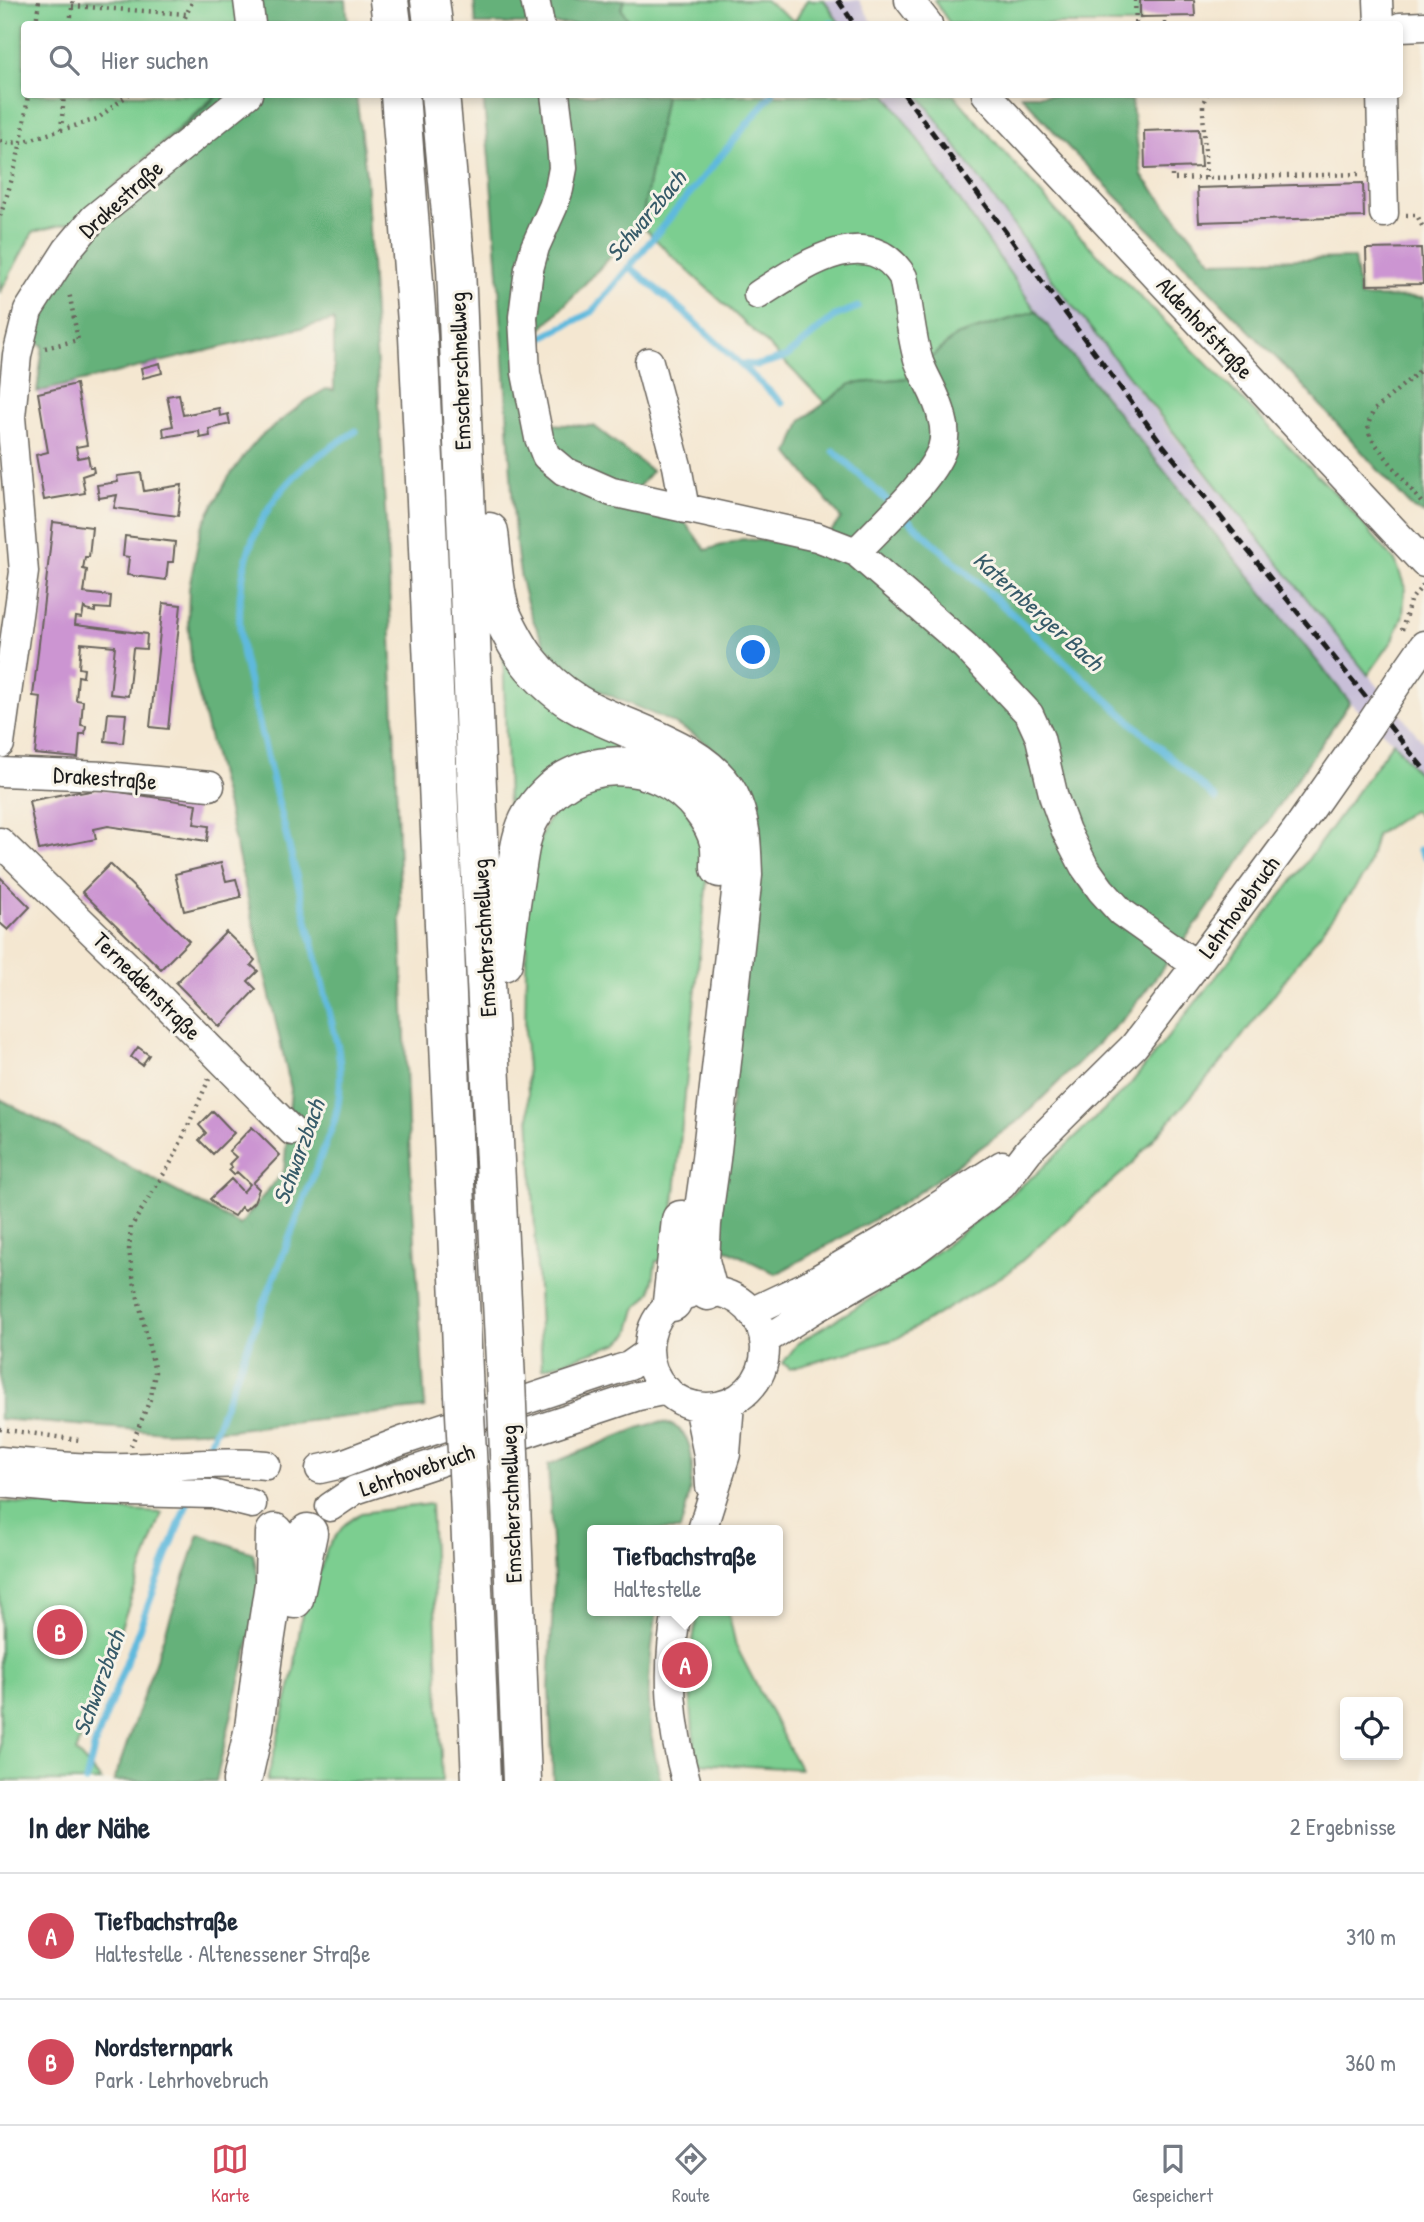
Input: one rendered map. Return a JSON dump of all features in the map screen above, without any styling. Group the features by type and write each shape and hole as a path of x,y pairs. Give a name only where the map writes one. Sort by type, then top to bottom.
{"highway":[{"path":"389,0 392,21"},
{"path":"430,0 433,21"},
{"name":"Emscherschnellweg","path":"400,98 418,337 428,529 481,1781"},
{"name":"Emscherschnellweg","path":"440,98 456,268 522,1781"},
{"path":"456,268 475,341 485,501 499,608 525,656 549,684 578,704 689,757 718,780 730,797 739,821 743,875 702,1223 700,1261 708,1291"},
{"path":"490,1043 502,975 509,908 522,836 531,815 547,795 562,783 584,772 610,767 633,766 651,771 670,779 690,793 708,817 719,842 719,926 672,1302"},
{"path":"242,1781 254,1728 274,1584 304,1525"}],"street":[{"path":"248,0 251,21"},
{"path":"535,0 539,21"},
{"path":"909,0 926,21"},
{"path":"1378,0 1379,21"},
{"path":"1403,27 1424,26"},
{"name":"Drakestraße","path":"0,744 24,572 10,520 16,481 8,355 37,294 67,250 94,218 243,98"},
{"path":"555,98 563,168 553,207 535,247 529,269 523,317 525,363 539,438 546,456 564,471 612,492 862,546 965,646 1029,714 1040,738 1054,798 1066,831 1084,866 1101,890 1121,912 1196,965"},
{"name":"Aldenhofstraße","path":"990,98 1424,563"},
{"path":"1381,98 1384,213"},
{"path":"758,295 810,262 852,249 878,253 896,265 903,277 919,360 939,404 944,426 942,449 923,481 862,546"},
{"path":"649,362 677,466 685,509"},
{"path":"0,456 16,481"},
{"name":"Lehrhovebruch","path":"764,1341 913,1252 1002,1185 1029,1150 1134,1045 1298,827 1369,726 1399,681 1412,640"},
{"name":"Drakestraße","path":"0,772 105,776 210,786"},
{"name":"Terneddenstraße","path":"0,842 292,1131"},
{"name":"Lehrhovebruch","path":"751,1312 806,1286 1029,1150"},
{"path":"708,1291 739,1301 751,1312 760,1326 764,1341 764,1360 757,1378 745,1392 730,1403 698,1406 685,1403 667,1390 654,1374 649,1352 653,1327 672,1302 689,1294 708,1291"},
{"name":"Lehrhovebruch","path":"320,1469 342,1464 402,1441 619,1370 649,1352"},
{"name":"Lehrhovebruch","path":"304,1525 355,1490 638,1396 667,1390"},
{"path":"704,1525 726,1454 730,1403"},
{"path":"698,1406 708,1455 711,1500"},
{"path":"294,1457 308,1460 320,1469 330,1486 304,1525 264,1526 256,1516 252,1504 254,1483 266,1465 279,1458 294,1457"},
{"path":"0,1461 128,1468 244,1463 266,1465"},
{"path":"0,1483 87,1491 212,1494 252,1504"},
{"path":"676,1616 671,1643 670,1683 678,1753 686,1781"}],"path":[{"path":"36,21 39,0"},
{"path":"184,21 193,0"},
{"path":"1135,0 1136,21"},
{"path":"70,21 72,3 187,14"},
{"path":"0,216 22,142 28,98"},
{"path":"61,130 64,98"},
{"path":"0,141 22,142 97,119 124,98"},
{"path":"1205,98 1203,110 1206,178"},
{"path":"1171,168 1172,179 1383,173"},
{"path":"45,348 78,340 69,291"},
{"path":"1424,367 1373,411 1368,425 1370,437 1424,506"},
{"path":"1412,640 1404,626 1410,601 1424,584"},
{"path":"118,1446 131,1447 151,1398 155,1372 132,1272 129,1250 131,1227 173,1158 218,1058"},
{"path":"0,1429 92,1442"}],"shaded area":[{"path":"824,0 859,0 871,21 838,21"},
{"path":"889,98 921,98 1062,293 1171,432 1424,743 1424,780 1393,742 1350,702 1036,311"}],"green space":[{"path":"0,0 251,0 254,21 21,21 21,98 213,98 74,222 33,232 0,293"},
{"path":"251,0 346,0 348,21 254,21"},
{"path":"474,0 625,0 621,8 628,21 476,21"},
{"path":"625,0 765,0 795,21 628,21 621,8"},
{"path":"807,0 824,0 838,21 795,21"},
{"path":"934,0 1139,0 1140,21 948,21"},
{"path":"215,98 356,98 366,175 389,578 408,1123 425,1408 229,1430 166,1432 0,1419 0,1099 240,1225 284,1170 291,1089 226,803 192,669 188,621 189,588 201,528 228,478 247,452 260,437 306,401 326,389 334,390 334,320 37,392 43,345 34,343 48,303 78,261 59,243"},
{"path":"483,98 664,98 641,225 531,340 541,424 594,426 652,471 629,498 681,517 706,550 742,539 821,545 841,518 789,453 802,420 851,384 907,378 956,336 1036,311 1350,702 1204,914 1127,1015 1022,1118 905,1202 776,1274 716,1244 760,830 739,779 709,746 669,721 575,677 554,657 531,616 516,546"},
{"path":"664,98 889,98 1036,311 956,336 907,378 851,384 825,403 762,339 641,225"},
{"path":"921,98 957,98 1064,220 1343,501 1396,562 1405,588 1403,615 1393,640 1368,675 1062,293"},
{"path":"1024,98 1131,100 1142,176 1212,261 1354,258 1360,297 1424,298 1424,514 1413,509 1296,378 1068,147"},
{"path":"503,651 648,749 520,803 508,805"},
{"path":"1393,742 1424,780 1424,822 1413,810 1376,835 1366,873 1231,1051 1131,1165 1009,1272 896,1339 790,1369 783,1363 798,1343 868,1300 943,1247 1036,1174 1128,1087 1291,883"},
{"path":"635,779 684,803 709,860 668,1261 656,1261 651,1292 636,1309 629,1334 619,1343 542,1369 525,1034 527,900 535,854 545,825 562,803 582,788"},
{"path":"659,1422 675,1427 685,1436 692,1466 688,1501 681,1525 587,1525 587,1616 656,1616 649,1696 652,1737 661,1781 553,1781 549,1689 554,1579 548,1465"},
{"path":"0,1502 162,1513 76,1752 102,1781 0,1781"},
{"path":"431,1504 442,1781 267,1781 294,1671 306,1583 319,1574 327,1548 345,1524 361,1513"},
{"path":"199,1534 253,1553 261,1592 216,1781 114,1781"},
{"path":"698,1616 729,1616 736,1646 800,1769 696,1763 691,1706"}],"building":[{"path":"1140,0 1194,0 1195,16 1140,17"},
{"path":"1199,129 1201,167 1145,169 1144,131"},
{"path":"1363,183 1364,217 1199,222 1197,188"},
{"path":"1421,248 1423,284 1367,285 1366,249"},
{"path":"160,363 162,373 143,378 141,368"},
{"path":"76,384 87,445 76,447 78,458 88,456 94,472 82,476 85,493 44,500 36,455 48,452 38,393"},
{"path":"179,394 183,415 219,408 220,416 228,414 230,424 209,429 210,436 200,438 199,431 164,437 163,428 173,426 167,396"},
{"path":"141,473 144,491 182,485 178,516 114,508 117,495 99,498 97,485 118,482 117,476"},
{"path":"53,522 92,527 89,557 85,557 83,569 87,570 84,593 111,596 110,609 95,608 95,612 84,607 82,618 76,617 75,625 147,634 146,649 133,648 128,696 110,694 115,646 81,643 79,668 84,669 83,677 78,676 76,700 83,701 81,725 86,726 85,734 80,734 78,758 35,754 41,697 33,696"},
{"path":"125,536 175,542 173,562 168,562 166,580 127,575 129,557 123,556"},
{"path":"163,603 181,605 168,729 150,727"},
{"path":"108,713 126,714 123,743 105,741"},
{"path":"101,789 197,804 194,824 209,826 207,841 108,826 94,829 96,839 39,850 29,801"},
{"path":"221,863 226,881 236,879 241,897 184,911 175,874"},
{"path":"110,864 189,941 161,969 82,892"},
{"path":"0,877 30,907 8,930 0,923"},
{"path":"226,932 255,960 251,965 258,971 248,981 256,989 220,1027 176,983"},
{"path":"138,1047 149,1055 142,1065 131,1057"},
{"path":"213,1111 234,1133 213,1154 199,1140 206,1133 199,1125"},
{"path":"252,1127 280,1155 253,1183 259,1189 254,1202 245,1210 241,1207 234,1216 210,1199 231,1179 243,1192 250,1184 237,1172 234,1175 229,1170 232,1167 229,1164 236,1157 229,1151"}],"waterway":[{"name":"Schwarzbach","path":"533,342 592,312 769,98"},
{"name":"Katernberger Bach","path":"630,267 686,314 782,403"},
{"path":"742,364 758,365 786,357 835,316 858,307"},
{"name":"Schwarzbach","path":"205,1457 334,1122 340,1085 338,1048 243,657 240,630 242,579 256,532 283,489 315,458 356,431"},
{"name":"Katernberger Bach","path":"834,451 894,507"},
{"name":"Katernberger Bach","path":"903,515 1216,799"},
{"path":"1420,850 1424,856"},
{"name":"Schwarzbach","path":"86,1781 95,1744 188,1501"}],"railway":[{"path":"838,0 852,21"},
{"path":"907,98 1162,444 1424,769"}],"place":[{"name":"Nordsternpark","path":"60,1632"},
{"name":"Tiefbachstraße","path":"685,1665"}]}
